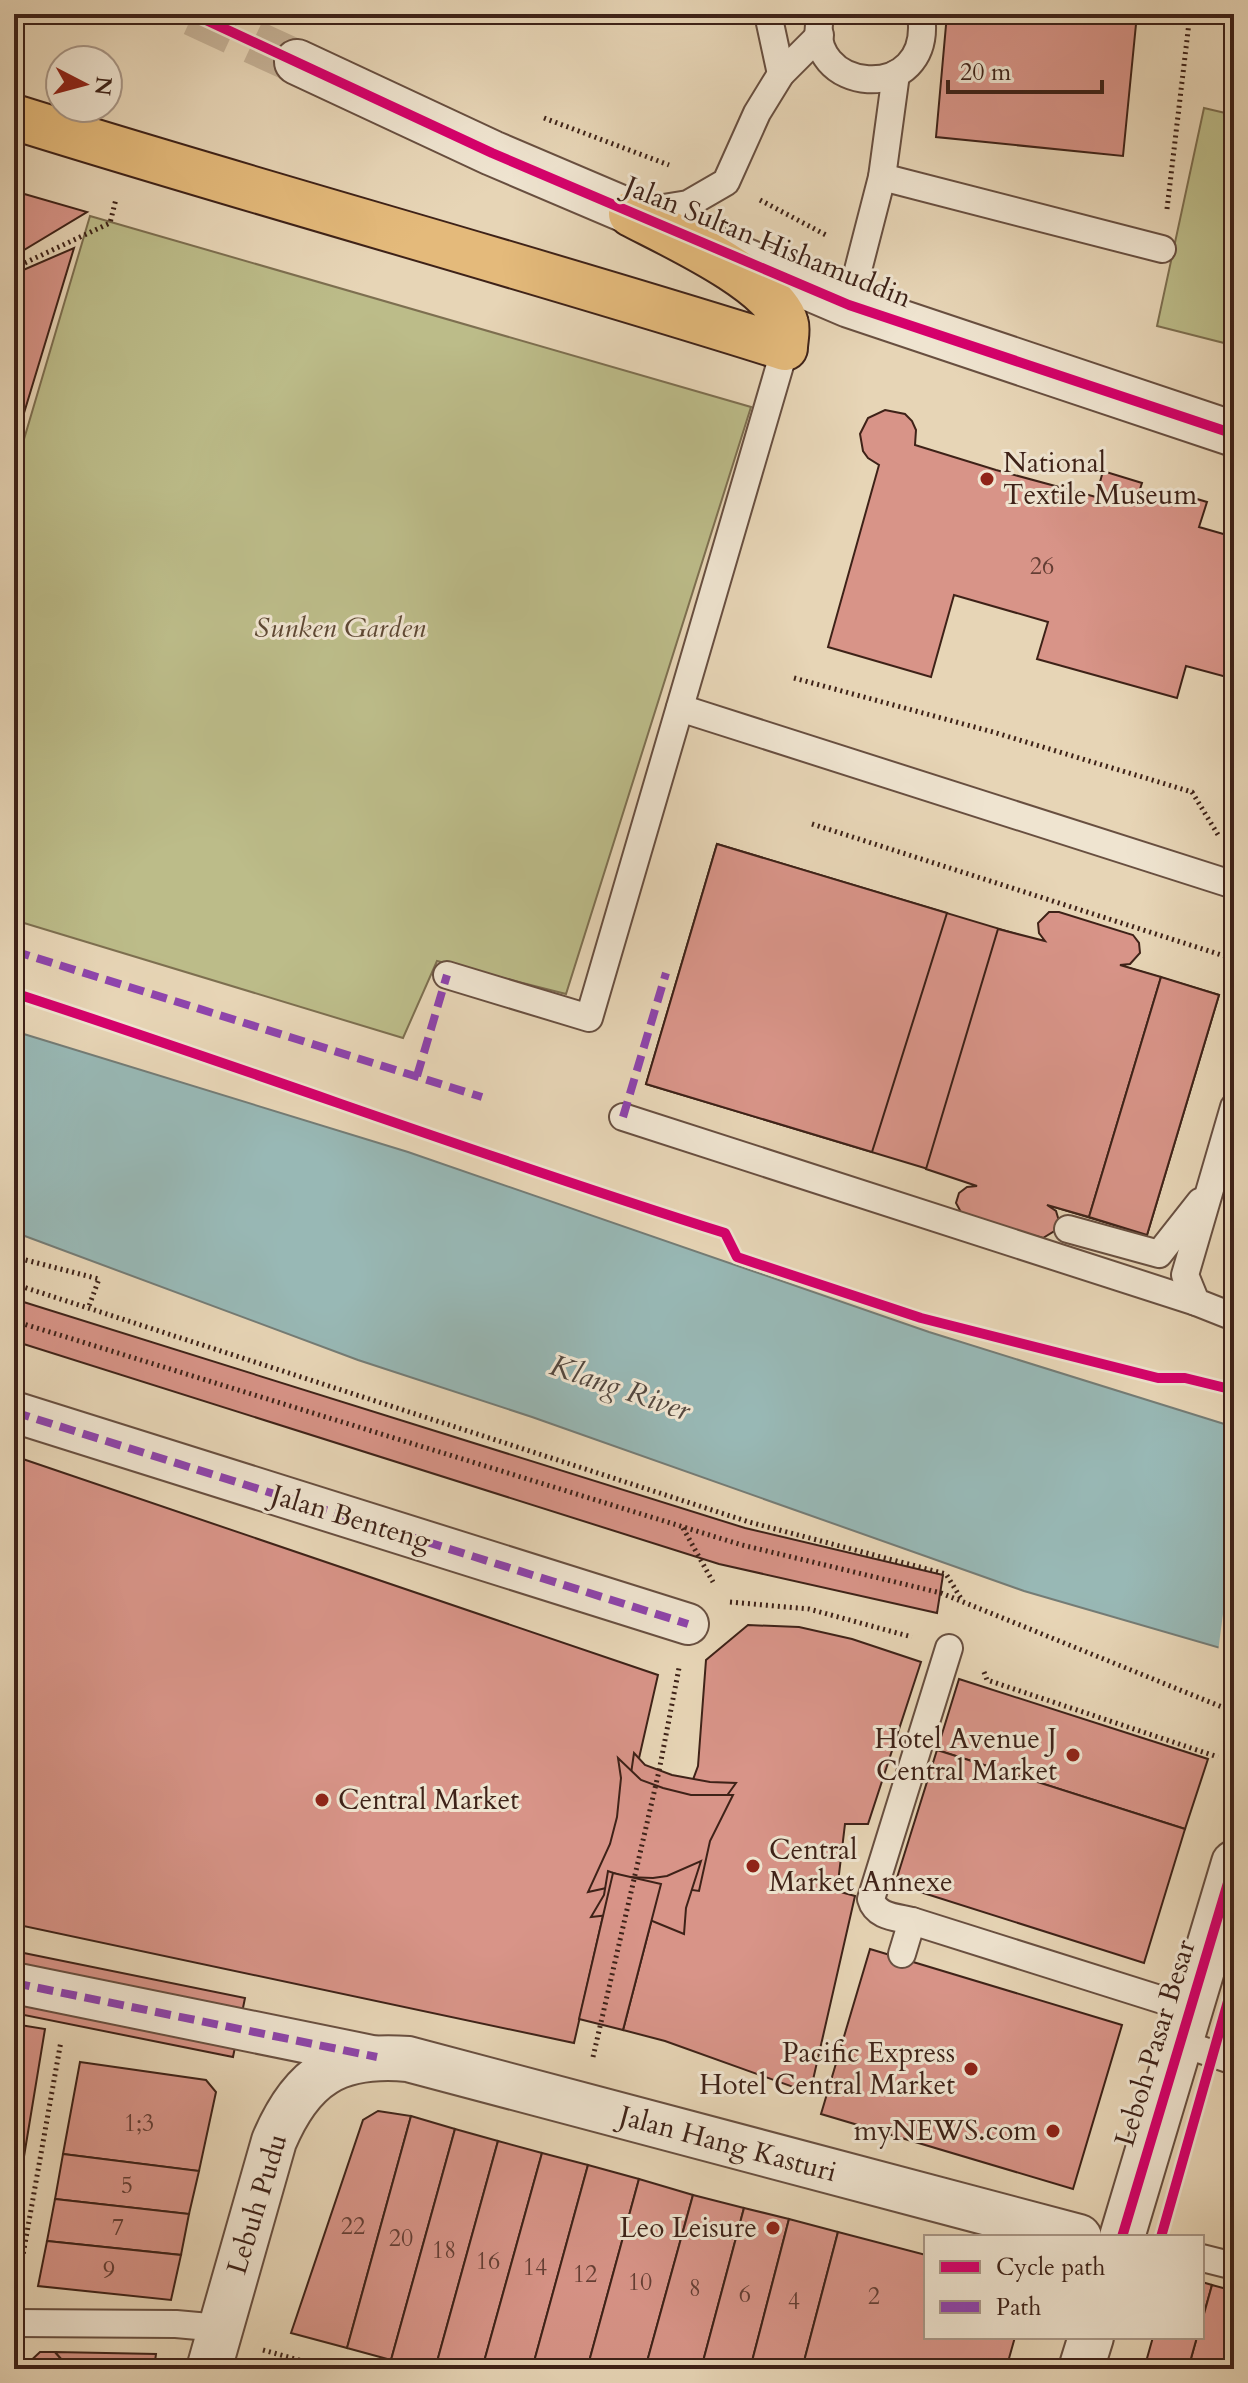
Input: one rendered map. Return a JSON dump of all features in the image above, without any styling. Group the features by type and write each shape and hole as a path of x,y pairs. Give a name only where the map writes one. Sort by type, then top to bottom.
{"highway":[{"path":"14,117 230,184 608,292 785,348 787,324 775,304 749,280 631,214"}],"street":[{"name":"Jalan Sultan Hishamuddin","path":"297,62 631,214 725,250 849,305 1234,434"},
{"name":"Jalan Benteng","path":"14,1412 688,1624"},
{"name":"Leboh Pasar Besar","path":"1123,2235 1234,1863"},
{"name":"Jalan Hang Kasturi","path":"14,1983 270,2037 359,2060 422,2063 1071,2235"},
{"name":"Lebuh Pudu","path":"215,2345 274,2141 285,2114 303,2088 359,2060"},
{"path":"1081,2369 1090,2339"}],"lane":[{"path":"768,14 781,74"},
{"path":"820,25 824,51 834,65 847,75 880,81 910,64 919,49 923,32 921,14"},
{"path":"631,214 688,204 726,182 757,113 781,74 820,25"},
{"path":"849,305 882,177 896,74"},
{"path":"882,177 1162,249"},
{"path":"447,975 589,1018 785,348"},
{"path":"680,708 1234,885"},
{"path":"1196,1302 1185,1275 1234,1107"},
{"path":"623,1117 1196,1302 1234,1317"},
{"path":"1068,1229 1159,1254 1208,1191"},
{"path":"949,1648 871,1899 873,1908 879,1913 912,1921 1186,2026 1234,2061"},
{"path":"902,1954 912,1921"},
{"path":"1204,2258 1234,2266"},
{"path":"14,2323 176,2324 215,2345"}],"path":[{"path":"1162,249 1190,14"},
{"path":"532,113 649,159 726,182 863,255"},
{"path":"14,268 110,223"},
{"path":"794,678 993,732 1192,792 1223,842"},
{"path":"812,824 1234,959"},
{"path":"14,1257 99,1279 89,1306"},
{"path":"14,1284 749,1522 946,1574 962,1601"},
{"path":"14,1321 742,1545 962,1601 1227,1709"},
{"path":"682,1527 708,1572"},
{"path":"602,2025 659,1771 688,1624 722,1601 809,1609 949,1648"},
{"path":"978,1624 983,1609"},
{"path":"982,1668 987,1680 1218,1757"},
{"path":"16,2296 70,1993"},
{"path":"215,2345 331,2369"}],"green space":[{"path":"1204,108 1234,115 1234,311 1224,343 1157,326"},
{"name":"Sunken Garden","path":"90,216 751,407 566,994 437,961 403,1038 14,920 14,473"}],"water":[{"name":"Klang River","path":"14,1031 408,1152 929,1332 1234,1427 1234,1652 1024,1591 532,1417 358,1360 14,1232"}],"pier":[{"path":"1234,1530 1234,1656 1218,1652"}],"building":[{"path":"947,14 1137,14 1123,156 936,137"},
{"path":"14,191 87,212 14,256"},
{"path":"74,248 14,446 14,274"},
{"path":"885,410 905,414 912,421 916,430 915,445 996,470 1096,497 1103,471 1142,483 1139,492 1164,499 1167,490 1207,502 1199,527 1234,537 1234,679 1186,666 1177,698 1037,659 1048,622 954,595 931,677 828,647 879,465 863,451 860,434 868,418"},
{"path":"717,844 1219,995 1147,1235 646,1084"},
{"path":"717,844 947,913 872,1152 646,1084"},
{"path":"1049,912 1059,912 1133,935 1139,943 1140,953 1130,964 1120,965 1161,977 1089,1217 1047,1205 1056,1211 1059,1221 1056,1230 1043,1238 963,1216 956,1203 959,1193 967,1187 977,1186 926,1169 998,929 1045,941 1039,933 1038,923"},
{"path":"1161,977 1219,995 1147,1235 1089,1217"},
{"path":"14,1299 745,1528 943,1575 937,1613 719,1564 14,1341"},
{"name":"Central Market","path":"14,1456 658,1675 574,2043 14,1924"},
{"name":"Central Market Annexe","path":"748,1625 799,1627 852,1639 921,1662 868,1824 845,1824 837,1891 855,1896 810,2093 665,2041 623,2030 676,1826 698,1766 706,1660"},
{"name":"Hotel Avenue J Central Market","path":"959,1679 1208,1759 1185,1829 937,1750"},
{"path":"937,1750 1185,1829 1144,1963 895,1884"},
{"path":"634,1753 645,1765 672,1775 736,1783 713,1815 706,1832 686,1826 665,1825 618,1828 627,1801"},
{"path":"618,1758 641,1780 663,1788 691,1795 733,1795 710,1841 699,1891 620,1885 588,1892 610,1844 617,1817 621,1778"},
{"path":"701,1861 686,1908 684,1934 645,1918 618,1914 591,1917 604,1895 608,1871 625,1877 653,1878 667,1876"},
{"path":"613,1873 661,1884 623,2030 579,2019"},
{"name":"Pacific Express Hotel Central Market","path":"870,1949 1122,2025 1073,2189 821,2114"},
{"path":"14,1951 245,1998 233,2057 14,2013"},
{"path":"14,2024 45,2029 14,2217"},
{"path":"80,2062 206,2080 216,2092 199,2171 63,2154"},
{"path":"378,2111 411,2116 347,2348 291,2333 363,2120"},
{"path":"411,2116 455,2129 391,2360 347,2348"},
{"path":"455,2129 498,2141 435,2369 422,2369 391,2360"},
{"path":"498,2141 542,2153 482,2369 435,2369"},
{"path":"542,2153 588,2165 532,2369 482,2369"},
{"path":"63,2154 199,2171 189,2214 55,2199"},
{"path":"588,2165 639,2179 587,2369 532,2369"},
{"path":"639,2179 693,2195 645,2369 587,2369"},
{"path":"693,2195 744,2208 701,2369 645,2369"},
{"path":"55,2199 189,2214 181,2255 47,2241"},
{"path":"744,2208 789,2219 750,2369 701,2369"},
{"path":"789,2219 838,2232 802,2369 750,2369"},
{"path":"838,2232 924,2254 924,2339 1014,2339 1006,2369 802,2369"},
{"path":"47,2241 181,2255 171,2300 38,2286"},
{"path":"1204,2283 1212,2285 1204,2314"},
{"path":"1212,2285 1234,2291 1234,2369 1188,2369 1196,2339 1204,2339 1204,2314"},
{"path":"1152,2339 1196,2339 1188,2369 1144,2369"},
{"path":"40,2352 55,2352 70,2369 26,2369 24,2367"},
{"path":"55,2352 156,2354 154,2369 70,2369"}],"tunnel":[{"path":"193,14 297,62"}],"marked path":[{"path":"14,951 482,1097"},
{"path":"623,1117 666,973"},
{"path":"417,1076 447,975"},
{"path":"14,1412 688,1624"},
{"path":"14,1983 377,2057"}],"cycle path":[{"path":"193,14 492,153 849,305 1234,434"},
{"path":"14,993 725,1233 737,1257 921,1318 1158,1378 1185,1378 1234,1390"},
{"path":"1123,2235 1234,1863"},
{"path":"1162,2235 1234,1980"}],"place":[{"name":"National Textile Museum","path":"987,479"},
{"name":"Hotel Avenue J Central Market","path":"1073,1755"},
{"name":"Central Market","path":"322,1800"},
{"name":"Central Market Annexe","path":"753,1866"},
{"name":"Pacific Express Hotel Central Market","path":"971,2069"},
{"name":"myNEWS.com","path":"1053,2131"},
{"name":"Leo Leisure","path":"773,2228"}]}
